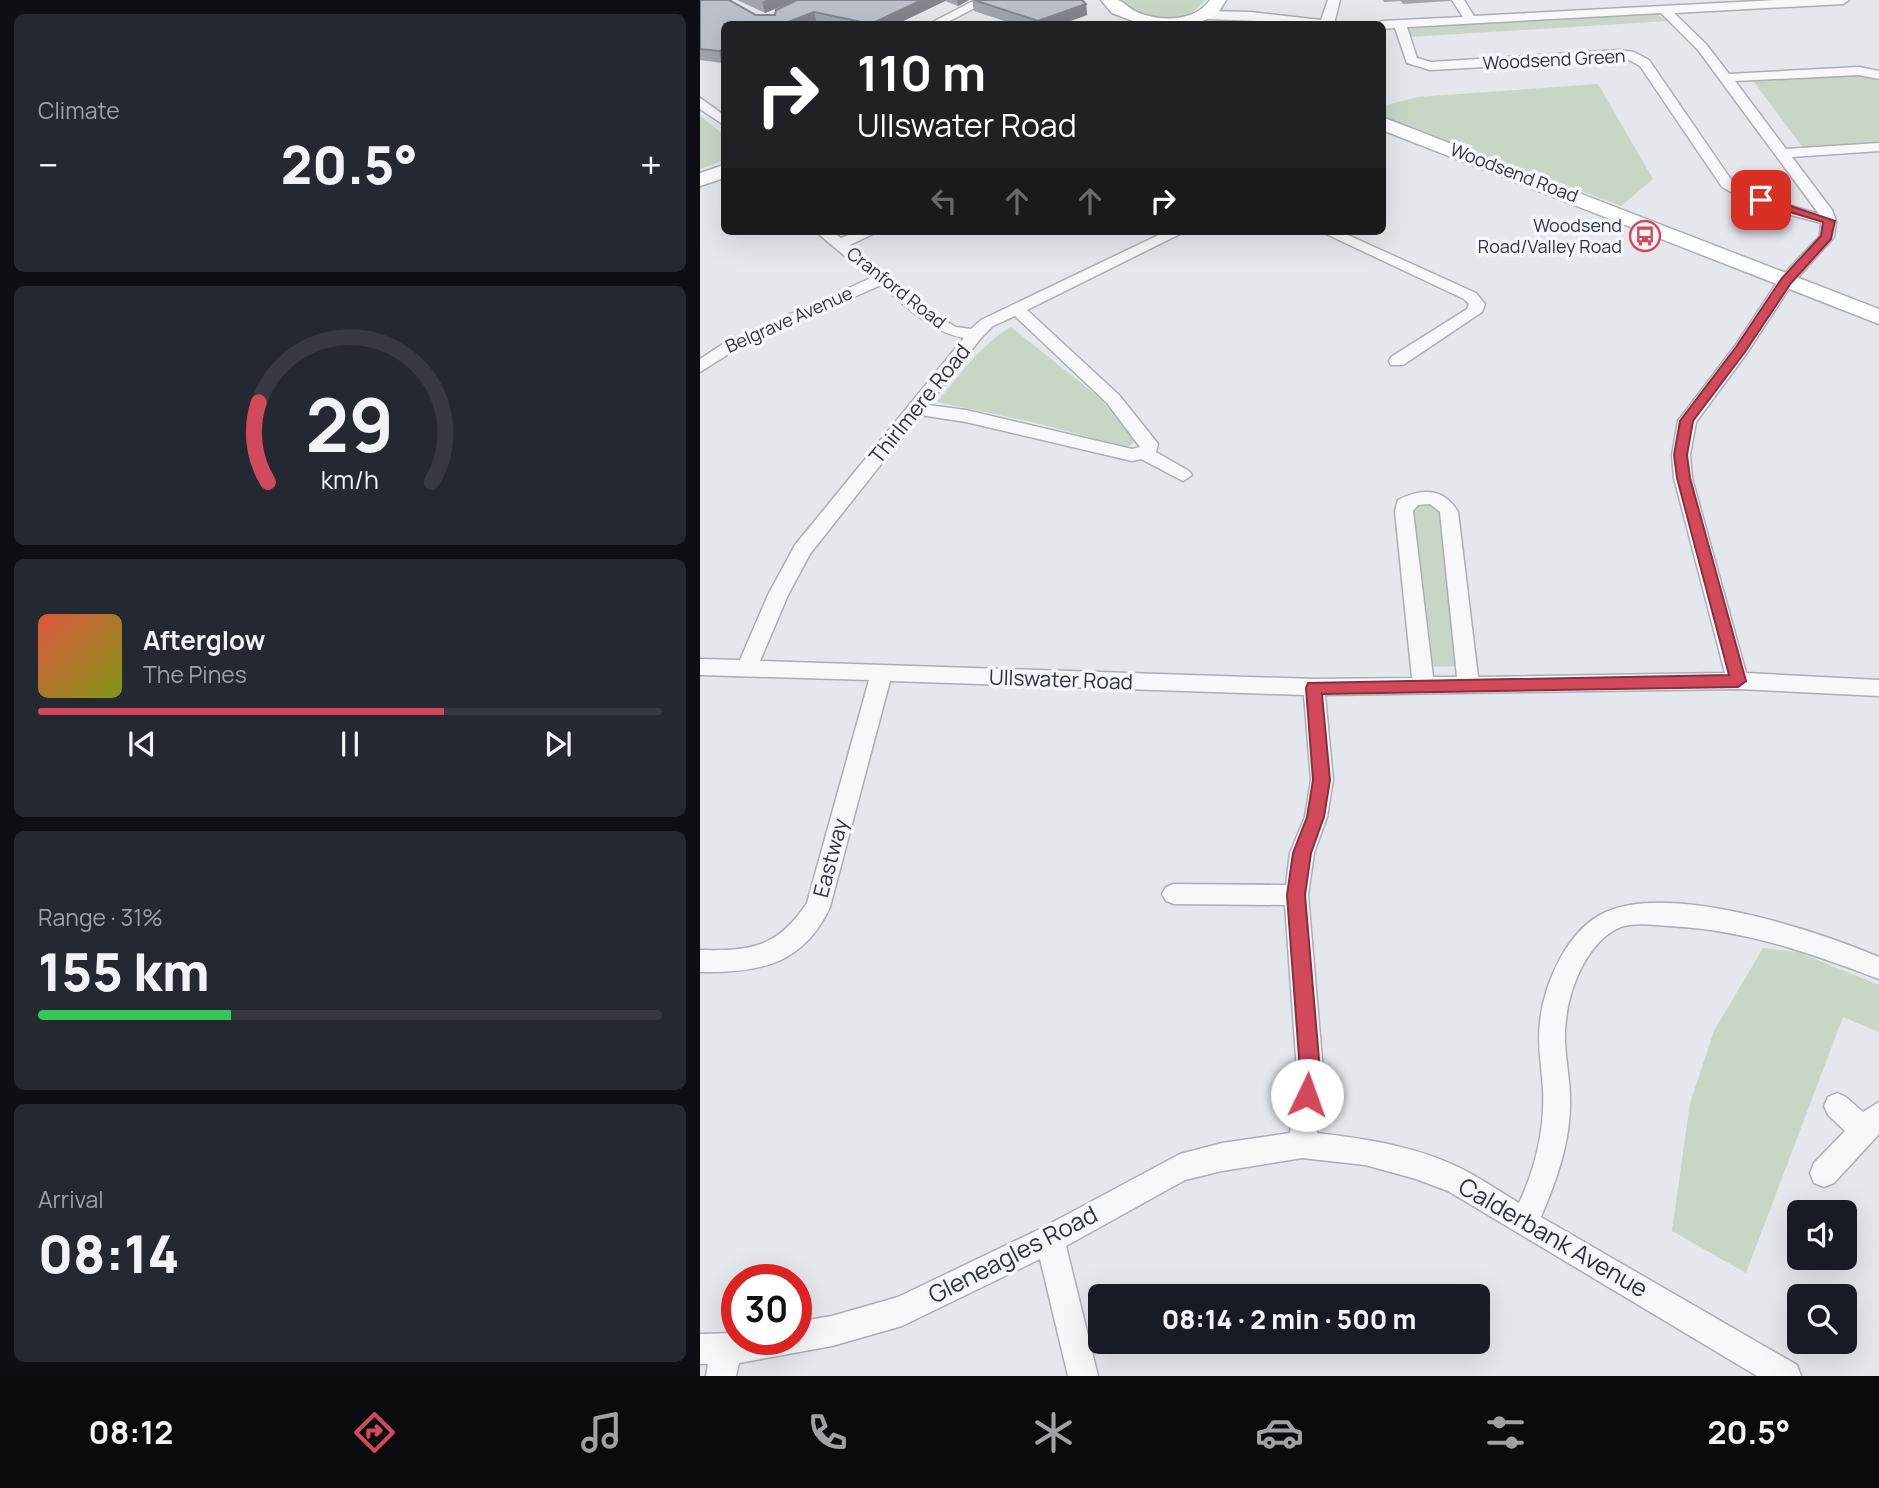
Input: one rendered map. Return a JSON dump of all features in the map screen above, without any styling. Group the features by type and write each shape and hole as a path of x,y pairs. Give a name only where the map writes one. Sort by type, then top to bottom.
{"street":[{"path":"939,21 984,0"},
{"path":"1199,19 1216,7 1219,0 1251,16"},
{"path":"1328,21 1334,0"},
{"path":"1458,0 1472,22"},
{"path":"1558,0 1569,16"},
{"path":"1386,25 1569,16 1735,3 1843,0"},
{"path":"1664,10 1702,47 1825,210 1829,221 1827,237 1786,281 1741,349 1687,421 1681,455 1684,478 1738,681"},
{"path":"1114,13 1144,21"},
{"path":"1199,19 1251,16 1298,21"},
{"name":"Woodsend Green","path":"1400,25 1411,60 1430,66 1619,54 1639,58 1727,184 1735,190 1786,209 1829,221"},
{"path":"1723,78 1859,71 1879,75"},
{"path":"700,102 721,119"},
{"name":"Woodsend Road","path":"1386,127 1879,317"},
{"path":"1782,153 1879,148"},
{"path":"700,180 721,172"},
{"name":"Cranford Road","path":"828,235 939,324 951,331 975,335"},
{"path":"840,244 862,235"},
{"name":"Thirlmere Road","path":"747,668 778,595 802,550 975,335 987,323 1172,235"},
{"path":"1336,235 1470,296 1477,304 1474,312 1397,360"},
{"name":"Belgrave Avenue","path":"700,367 729,346 881,279"},
{"path":"1017,309 1113,399 1149,444 1145,453"},
{"path":"917,409 966,416 1132,455 1145,453 1184,475"},
{"path":"1423,684 1404,511 1405,504 1423,498 1438,498 1444,502 1449,512 1468,683"},
{"name":"Ullswater Road","path":"700,667 1314,688 1468,683 1738,681 1879,688"},
{"name":"Eastway","path":"700,961 728,962 774,953 791,944 806,929 818,907 881,674"},
{"path":"1302,1144 1310,1071 1296,895 1302,853 1316,817 1322,780 1314,688"},
{"path":"1174,894 1296,895"},
{"path":"1524,1223 1540,1190 1552,1142 1557,1103 1552,1047 1554,1012 1566,975 1598,929 1615,918 1647,914 1707,916 1778,931 1824,945 1879,968"},
{"path":"1824,1173 1871,1123 1837,1106"},
{"name":"Calderbank Avenue","path":"1223,1157 1302,1144 1365,1152 1416,1164 1457,1181 1786,1376"},
{"name":"Gleneagles Road","path":"812,1334 902,1311 1050,1239 1180,1168 1223,1157"},
{"path":"1050,1239 1083,1376"}],"green space":[{"path":"1118,0 1205,0 1186,14 1163,17 1138,11"},
{"path":"1653,13 1669,21 1409,37 1405,27"},
{"path":"1851,74 1879,78 1879,142 1803,148 1752,79"},
{"path":"1598,84 1653,179 1621,206 1386,117 1386,105 1417,97"},
{"path":"700,116 721,133 721,161 700,169"},
{"path":"1011,327 1100,398 1135,441 1128,447 1028,421 937,402 980,352"},
{"path":"1427,502 1440,509 1457,666 1428,667 1412,517 1413,507"},
{"path":"1763,948 1798,952 1879,985 1879,1032 1843,1017 1746,1273 1672,1231 1690,1103 1714,1031"}],"building":[{"path":"700,0 729,0 756,15 775,15 776,10 797,0 922,0 877,21 857,21 814,12 791,21 721,21 721,50 700,49"},
{"path":"974,0 1082,0 1086,4 1038,21"}],"place":[{"name":"Woodsend Road/Valley Road","path":"1645,236"}],"route":[{"path":"1307,1095 1310,1071 1296,895 1302,853 1316,817 1322,780 1314,688 1468,683 1738,681 1684,478 1681,455 1687,421 1741,349 1786,281 1827,237 1829,221 1761,200"}]}
